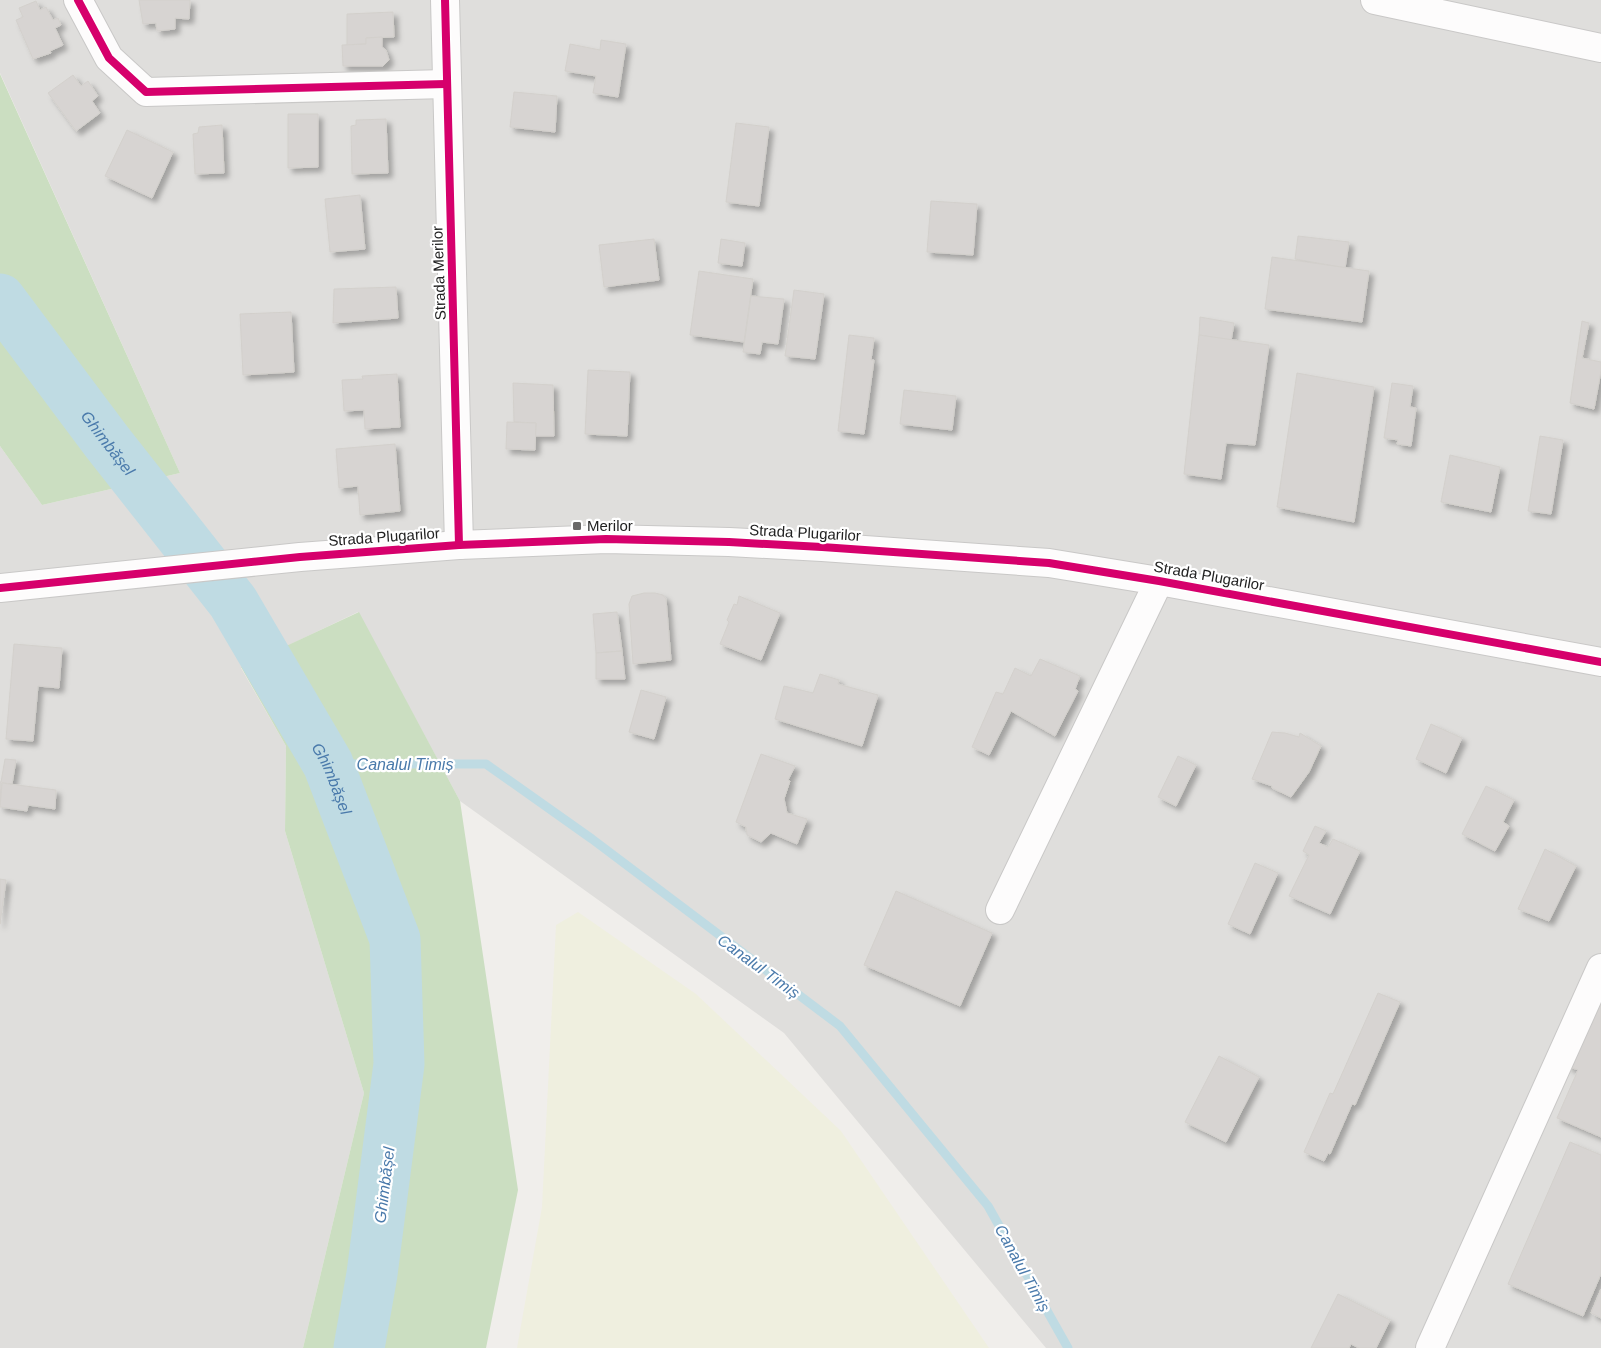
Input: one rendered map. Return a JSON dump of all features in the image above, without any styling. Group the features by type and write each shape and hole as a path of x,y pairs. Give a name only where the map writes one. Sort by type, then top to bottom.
{"street":[{"path":"78,0 109,58 146,92 446,84"},
{"name":"Strada Merilor","path":"445,0 459,545"},
{"path":"1375,0 1601,48"},
{"name":"Strada Plugarilor","path":"0,588 161,570 459,545 606,539 813,546 1049,563 1159,581 1601,662"},
{"path":"1000,910 1159,581"},
{"path":"1430,1348 1601,968"}],"shaded area":[{"path":"0,0 1601,0 1601,1348 1046,1348 784,1033 460,801 358,612 241,668 286,746 285,831 364,1093 303,1348 0,1348 0,446 42,505 180,473 0,73"}],"green space":[{"path":"0,74 180,473 42,505 0,446"},
{"path":"359,612 460,801 518,1190 486,1348 303,1348 364,1093 285,831 286,746 241,667"},
{"path":"578,912 696,994 841,1131 989,1348 517,1348 542,1207 556,925"}],"building":[{"path":"139,0 190,0 189,19 175,18 175,29 157,31 156,23 143,24"},
{"path":"36,1 40,10 46,7 53,20 58,18 61,25 55,28 63,45 50,51 51,53 33,59 16,20 23,17 19,8"},
{"path":"393,12 394,37 366,38 366,44 347,45 347,14"},
{"path":"382,37 382,47 386,50 389,60 383,66 343,66 342,45 366,44 366,38"},
{"path":"601,40 626,44 618,97 593,93 596,76 565,71 570,44 600,50"},
{"path":"73,75 81,86 88,81 98,96 92,101 100,113 76,131 48,93"},
{"path":"514,92 557,96 555,132 510,127"},
{"path":"288,114 318,114 318,167 288,168"},
{"path":"386,119 388,173 352,174 351,126 356,125 356,120"},
{"path":"736,123 769,127 759,206 726,202"},
{"path":"222,125 224,173 195,174 193,134 198,133 199,127"},
{"path":"127,130 173,152 152,198 105,176"},
{"path":"360,195 365,249 330,252 325,199"},
{"path":"931,201 977,204 973,255 927,252"},
{"path":"1298,236 1349,242 1345,268 1295,259"},
{"path":"654,239 659,280 604,287 599,245"},
{"path":"721,239 745,243 742,266 718,263"},
{"path":"1272,257 1369,271 1362,322 1265,309"},
{"path":"699,271 753,279 744,342 690,335"},
{"path":"396,287 398,318 333,323 334,289"},
{"path":"794,290 824,294 815,359 785,356"},
{"path":"751,296 784,299 778,344 762,342 760,354 743,352"},
{"path":"291,312 294,372 243,375 240,314"},
{"path":"1200,317 1234,323 1231,341 1199,335"},
{"path":"1582,321 1589,323 1582,358 1601,362 1594,409 1570,403"},
{"path":"849,335 874,338 871,360 874,360 864,434 838,431"},
{"path":"1199,335 1269,345 1255,445 1226,443 1221,479 1184,474"},
{"path":"588,370 630,372 627,436 585,434"},
{"path":"1297,373 1374,387 1354,522 1277,507"},
{"path":"397,374 400,427 365,429 364,410 344,411 342,380 363,379 362,376"},
{"path":"513,383 553,385 554,436 535,436 536,423 514,422"},
{"path":"1392,383 1413,386 1410,407 1416,408 1411,446 1397,444 1398,440 1384,438"},
{"path":"904,390 956,396 952,430 900,424"},
{"path":"507,422 536,423 535,450 506,449"},
{"path":"1540,436 1563,440 1551,514 1528,511"},
{"path":"395,444 400,511 360,515 358,486 339,488 336,449"},
{"path":"1450,455 1500,467 1491,512 1441,502"},
{"path":"644,593 663,595 666,599 671,660 633,664 629,604 632,596"},
{"path":"739,596 780,613 761,660 720,644 729,622 727,620 734,604 737,605"},
{"path":"617,612 622,651 596,653 593,614"},
{"path":"14,644 62,648 59,688 38,686 33,741 6,739"},
{"path":"622,651 625,679 596,679 596,653"},
{"path":"1040,659 1080,676 1075,689 1078,691 1055,736 1011,711 989,755 972,747 996,692 1003,694 1015,668 1031,676"},
{"path":"820,674 839,680 838,684 878,695 862,746 775,719 784,686 813,693"},
{"path":"641,690 666,697 654,739 629,732"},
{"path":"1431,724 1462,738 1446,773 1416,759"},
{"path":"1272,732 1299,737 1300,733 1321,746 1309,772 1291,797 1272,788 1272,786 1252,779"},
{"path":"761,754 795,766 788,780 790,781 784,799 787,813 807,819 797,844 771,833 761,842 747,835 746,827 736,822"},
{"path":"1178,756 1196,765 1176,806 1158,797"},
{"path":"5,759 16,760 12,784 2,783 0,805 0,782"},
{"path":"2,783 56,790 55,809 28,805 27,811 0,807"},
{"path":"1486,786 1514,800 1503,822 1509,826 1495,851 1462,834"},
{"path":"1315,826 1326,831 1319,843 1328,847 1333,839 1360,851 1330,914 1289,896 1309,855 1303,851"},
{"path":"1545,849 1576,866 1549,921 1518,909"},
{"path":"1255,863 1278,873 1250,934 1228,924"},
{"path":"0,879 6,880 0,924"},
{"path":"896,891 992,933 960,1006 864,965"},
{"path":"1601,989 1601,1137 1557,1118 1578,1070 1567,1066"},
{"path":"1378,993 1400,1002 1355,1105 1352,1104 1330,1154 1328,1153 1324,1161 1304,1152 1330,1093 1333,1094"},
{"path":"1219,1056 1259,1077 1226,1142 1185,1122"},
{"path":"1570,1142 1601,1155 1601,1274 1583,1316 1508,1284"},
{"path":"1601,1289 1601,1318 1591,1313"},
{"path":"1338,1294 1390,1320 1376,1348 1359,1348 1351,1344 1349,1348 1311,1348"}],"waterway":[{"name":"Ghimbășel","path":"0,299 107,442 233,602 328,764 395,939 399,1064 372,1274 359,1348"},
{"name":"Canalul Timiș","path":"328,764 486,764 592,839 840,1026 988,1206 1068,1348"}],"cycle path":[{"path":"78,0 109,58 146,92 446,84"},
{"path":"445,0 459,545"},
{"path":"0,588 300,557 459,545 606,539 729,542 1049,563 1159,581 1601,662"}],"place":[{"name":"Merilor","path":"577,526"}]}
